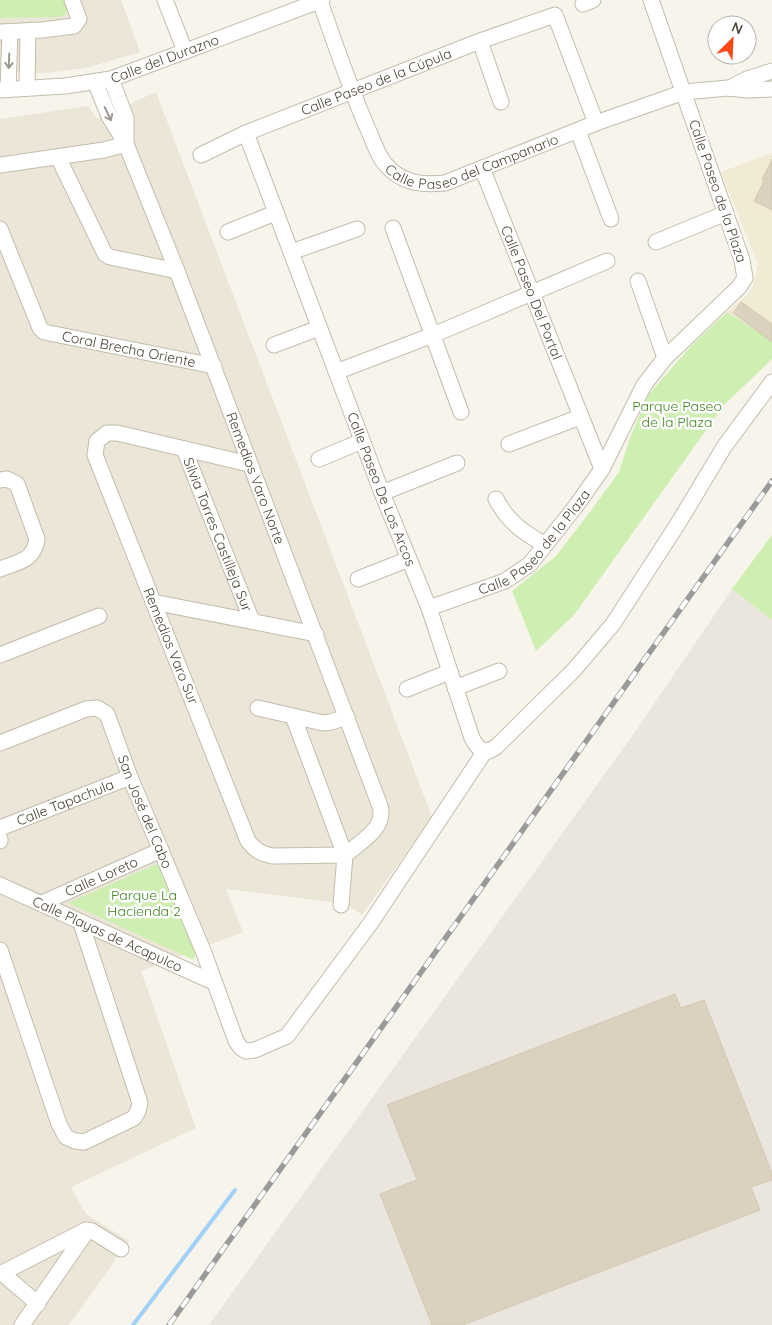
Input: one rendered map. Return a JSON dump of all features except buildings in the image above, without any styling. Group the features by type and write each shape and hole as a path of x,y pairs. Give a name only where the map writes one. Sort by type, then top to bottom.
{"street":[{"path":"4,90 5,32 74,26 78,19 72,0"},
{"path":"166,0 185,51"},
{"name":"Calle Paseo de la Plaza","path":"429,608 505,581 530,564 576,506 602,469 644,385 665,358 743,282 745,270 651,0"},
{"name":"Calle del Durazno","path":"4,90 65,86 111,79 321,1"},
{"name":"Calle Paseo del Campanario","path":"321,1 352,92 382,161 391,171 412,182 427,185 445,183 684,92 728,88"},
{"name":"Calle Paseo de la Cúpula","path":"201,155 246,133 480,41 555,15 596,124"},
{"path":"27,88 28,31"},
{"path":"480,41 501,102"},
{"path":"728,88 772,71"},
{"name":"Remedios Varo Norte","path":"111,79 126,118 126,144"},
{"name":"Remedios Varo Norte","path":"95,82 109,116 126,144 177,271 249,464 316,634 382,814 376,828 345,855"},
{"path":"728,88 748,90 772,89"},
{"path":"578,131 611,219"},
{"name":"Calle Paseo De Los Arcos","path":"246,133 382,493 429,608 449,672 476,746 490,749"},
{"path":"0,165 104,150 126,144"},
{"path":"58,157 107,256 177,271"},
{"name":"Calle Paseo Del Portal","path":"482,168 602,469"},
{"path":"228,232 275,212"},
{"path":"656,242 726,213"},
{"path":"393,228 461,412"},
{"name":"Coral Brecha Oriente","path":"0,229 40,328 44,332 214,366"},
{"path":"291,252 357,229"},
{"path":"336,372 433,335 607,261"},
{"path":"638,281 665,358"},
{"path":"274,345 319,328"},
{"path":"490,749 574,670 613,624 679,522 724,447 772,382"},
{"path":"509,444 580,417"},
{"name":"Remedios Varo Sur","path":"184,449 117,433 107,434 97,441 95,456 248,841 254,849 263,854 283,857 345,855"},
{"path":"319,459 362,441"},
{"path":"184,449 249,464"},
{"name":"Silvia Torres Castilleja Sur","path":"184,449 252,621"},
{"path":"382,493 458,463"},
{"path":"0,480 7,479 17,484 37,539 36,547 31,555 0,569"},
{"path":"496,499 510,520 521,531 545,545"},
{"path":"358,579 409,559"},
{"path":"154,602 316,634"},
{"path":"0,655 99,616"},
{"path":"455,688 499,671"},
{"path":"407,689 449,672"},
{"name":"San José del Cabo","path":"0,743 86,710 97,708 107,714 130,777 204,953 236,1041 246,1051 255,1050 287,1036 370,924 490,749"},
{"path":"258,708 323,723 347,717"},
{"path":"292,716 345,855 341,905"},
{"name":"Calle Tapachula","path":"0,828 130,777"},
{"name":"Calle Loreto","path":"42,903 161,850"},
{"name":"Calle Playas de Acapulco","path":"0,884 81,923 213,982"},
{"path":"0,950 59,1124 66,1137 84,1142 134,1118 138,1111 139,1100 81,923"},
{"path":"88,1230 121,1249"},
{"path":"38,1304 1,1273 88,1230"},
{"path":"22,1325 88,1230"}],"shaded area":[{"path":"0,0 121,0 140,52 86,68 47,73 0,72"},
{"path":"156,92 432,817 362,915 346,904 226,889 243,932 141,971 196,1128 71,1187 86,1214 129,1241 69,1325 0,1325 0,119 88,106 97,119"},
{"path":"772,153 772,341 727,312 749,293 758,264 721,172"},
{"path":"732,589 772,620 772,1325 209,1325 635,732"}],"green space":[{"path":"0,0 64,0 67,8 66,14 59,17 0,18"},
{"name":"Parque Paseo de la Plaza","path":"727,312 772,341 772,359 724,405 574,615 536,651 512,591 556,556 590,512 619,472 631,435 649,394 692,345"},
{"path":"772,535 772,620 732,589"},
{"name":"Parque La Hacienda 2","path":"159,863 196,950 194,960 68,903"}],"waterway":[{"path":"133,1325 235,1190"}],"railway":[{"path":"169,1325 772,481"}]}
